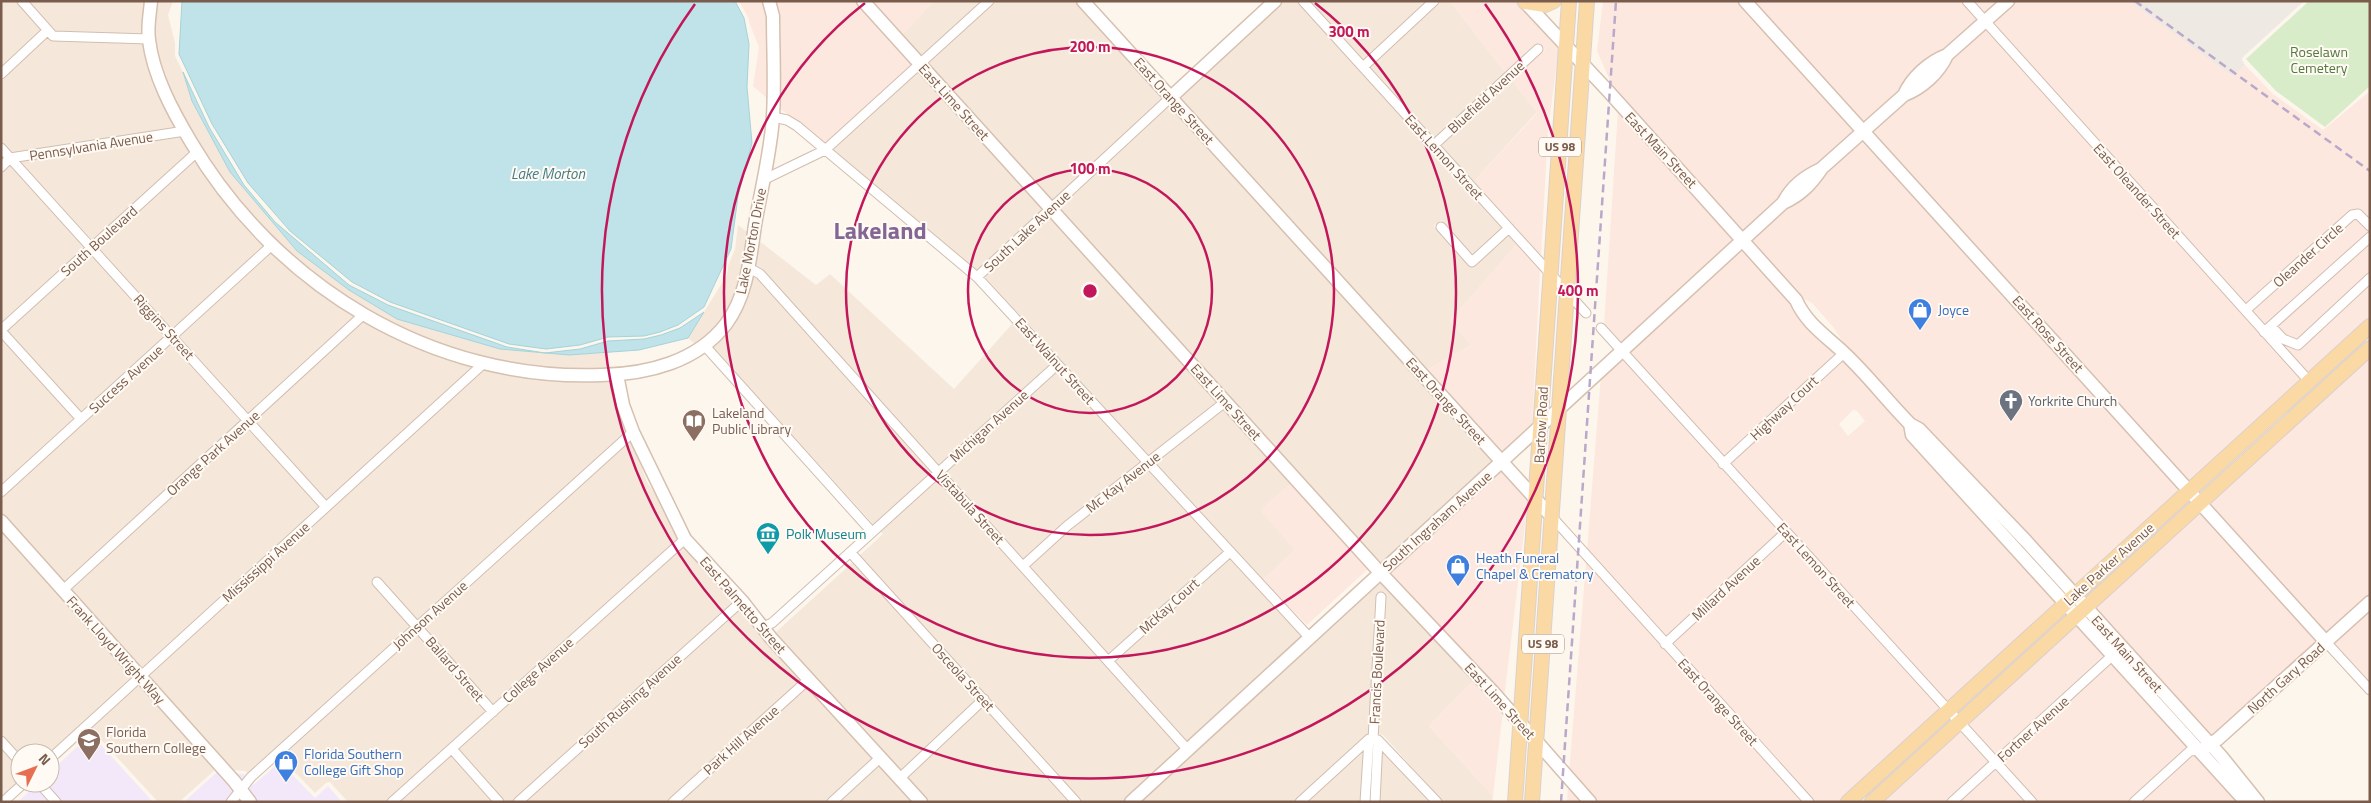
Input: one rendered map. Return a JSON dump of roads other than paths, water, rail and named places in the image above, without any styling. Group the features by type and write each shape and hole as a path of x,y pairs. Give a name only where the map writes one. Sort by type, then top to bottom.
{"main road":[{"path":"1524,2 1544,5 1554,1"},
{"name":"US 98","path":"1566,48 1569,1"},
{"name":"US 98","path":"1583,66 1587,1"},
{"name":"Bartow Road","path":"1515,802 1537,501 1566,48"},
{"name":"Bartow Road","path":"1532,802 1583,66"},
{"name":"Lake Parker Avenue","path":"1848,802 2370,326"},
{"path":"2321,392 2322,380 2346,356 2353,341"},
{"name":"Lake Parker Avenue","path":"1872,802 2370,348"},
{"path":"2271,437 2284,417 2306,396 2309,381"}],"street":[{"path":"22,1 53,36 149,39"},
{"name":"Lake Morton Drive","path":"151,1 149,39 159,74 185,131 197,152 228,196 272,245 313,281 363,315 409,339 460,358 483,364 546,374 577,376 617,375 663,366 705,346 726,324 734,312 742,295 748,268 773,117 773,16 769,1"},
{"name":"East Lime Street","path":"864,1 1050,209 1590,802"},
{"path":"763,180 825,150 989,1"},
{"name":"East Orange Street","path":"1083,1 1809,802"},
{"name":"South Lake Avenue","path":"977,276 1275,1"},
{"name":"East Lemon Street","path":"1302,1 1586,313"},
{"path":"1364,67 1434,1"},
{"name":"East Rose Street","path":"1745,1 2370,690"},
{"name":"East Oleander Street","path":"1966,1 2246,310 2267,329 2309,381"},
{"name":"South Ingraham Avenue","path":"1131,802 1558,408 1784,203 1797,196 1812,183 1822,168 1904,95 1916,90 1926,81 1942,66 1947,55 2008,1"},
{"name":"East Main Street","path":"1524,2 1796,300 1808,306 1831,331 1844,353 1910,424 1919,428 2205,748 2246,802"},
{"path":"1,74 48,30"},
{"name":"Bluefield Avenue","path":"1434,145 1538,49"},
{"name":"East Walnut Street","path":"773,117 797,126 977,276 1309,637"},
{"name":"Pennsylvania Avenue","path":"1,167 10,158 185,131"},
{"name":"Riggins Street","path":"1,148 326,507"},
{"name":"South Boulevard","path":"1,330 197,152"},
{"name":"Oleander Circle","path":"2246,310 2352,215 2358,214 2370,226"},
{"path":"1440,226 1472,262 1509,228"},
{"name":"Oleander Circle","path":"2267,329 2370,237"},
{"name":"Success Avenue","path":"1,492 272,245"},
{"name":"Vistabula Street","path":"748,268 760,274 1188,750"},
{"path":"2267,329 2283,339 2298,345 2370,278"},
{"name":"Orange Park Avenue","path":"63,590 363,315"},
{"name":"East Lemon Street","path":"1601,328 2032,802"},
{"path":"1,330 81,419"},
{"path":"705,346 872,532"},
{"name":"Highway Court","path":"1723,464 1844,353"},
{"name":"Mississippi Avenue","path":"60,750 483,364"},
{"name":"Michigan Avenue","path":"763,627 772,623 1057,364"},
{"name":"East Palmetto Street","path":"617,375 623,405 633,432 685,539 742,600 809,679 921,802"},
{"name":"Mc Kay Avenue","path":"1023,566 1067,526 1225,402"},
{"name":"Johnson Avenue","path":"231,802 240,788 633,432"},
{"name":"Frank Lloyd Wright Way","path":"1,521 240,788 250,802"},
{"name":"Millard Avenue","path":"1665,644 1786,532"},
{"name":"College Avenue","path":"392,802 685,539"},
{"name":"Osceola Street","path":"850,552 1076,802"},
{"name":"McKay Court","path":"1108,660 1230,552"},
{"name":"Ballard Street","path":"377,582 493,712"},
{"name":"Francis Boulevard","path":"1365,802 1373,739 1381,597"},
{"name":"South Rushing Avenue","path":"518,802 742,600"},
{"name":"North Gary Road","path":"2205,748 2370,602"},
{"name":"East Main Street","path":"2081,611 2113,655 2258,802"},
{"name":"Fortner Avenue","path":"1952,802 2113,655"},
{"name":"Park Hill Avenue","path":"673,802 809,679"},
{"path":"900,778 984,699"},
{"path":"1300,802 1373,739 1437,802"},
{"name":"Francis Boulevard","path":"1373,739 1375,802"},
{"path":"1,741 10,751"},
{"path":"452,748 499,802"},
{"path":"2134,802 2190,751 2205,748"},
{"path":"832,802 881,757"},
{"path":"3,802 13,793"}],"water":[{"name":"Lake Morton","path":"182,1 735,1 744,18 749,44 747,87 752,143 738,196 731,249 704,307 678,325 660,332 644,336 608,337 580,345 546,349 509,344 390,302 352,282 290,231 248,183 212,124 179,54"},
{"path":"183,72 209,127 244,185 275,222 349,285 388,305 507,347 544,353 500,349 397,319 349,290 297,251 230,172 192,101"},
{"path":"704,312 688,338 639,350 569,355 545,353 580,349 608,341 644,339 661,335 680,328"}],"railway":[{"path":"1561,802 1616,1"},
{"path":"2135,1 2370,171"}],"place":[{"name":"Joyce","path":"1920,331"},
{"name":"Yorkrite Church","path":"2011,422"},
{"name":"Lakeland Public Library","path":"694,442"},
{"name":"Polk Museum","path":"768,555"},
{"name":"Heath Funeral Chapel & Crematory","path":"1458,587"},
{"name":"Florida Southern College","path":"89,761"},
{"name":"Florida Southern College Gift Shop","path":"286,783"}],"district":[{"name":"Lakeland","path":"880,231"}],"park label":[{"name":"Roselawn Cemetery","path":"2319,60"}]}
